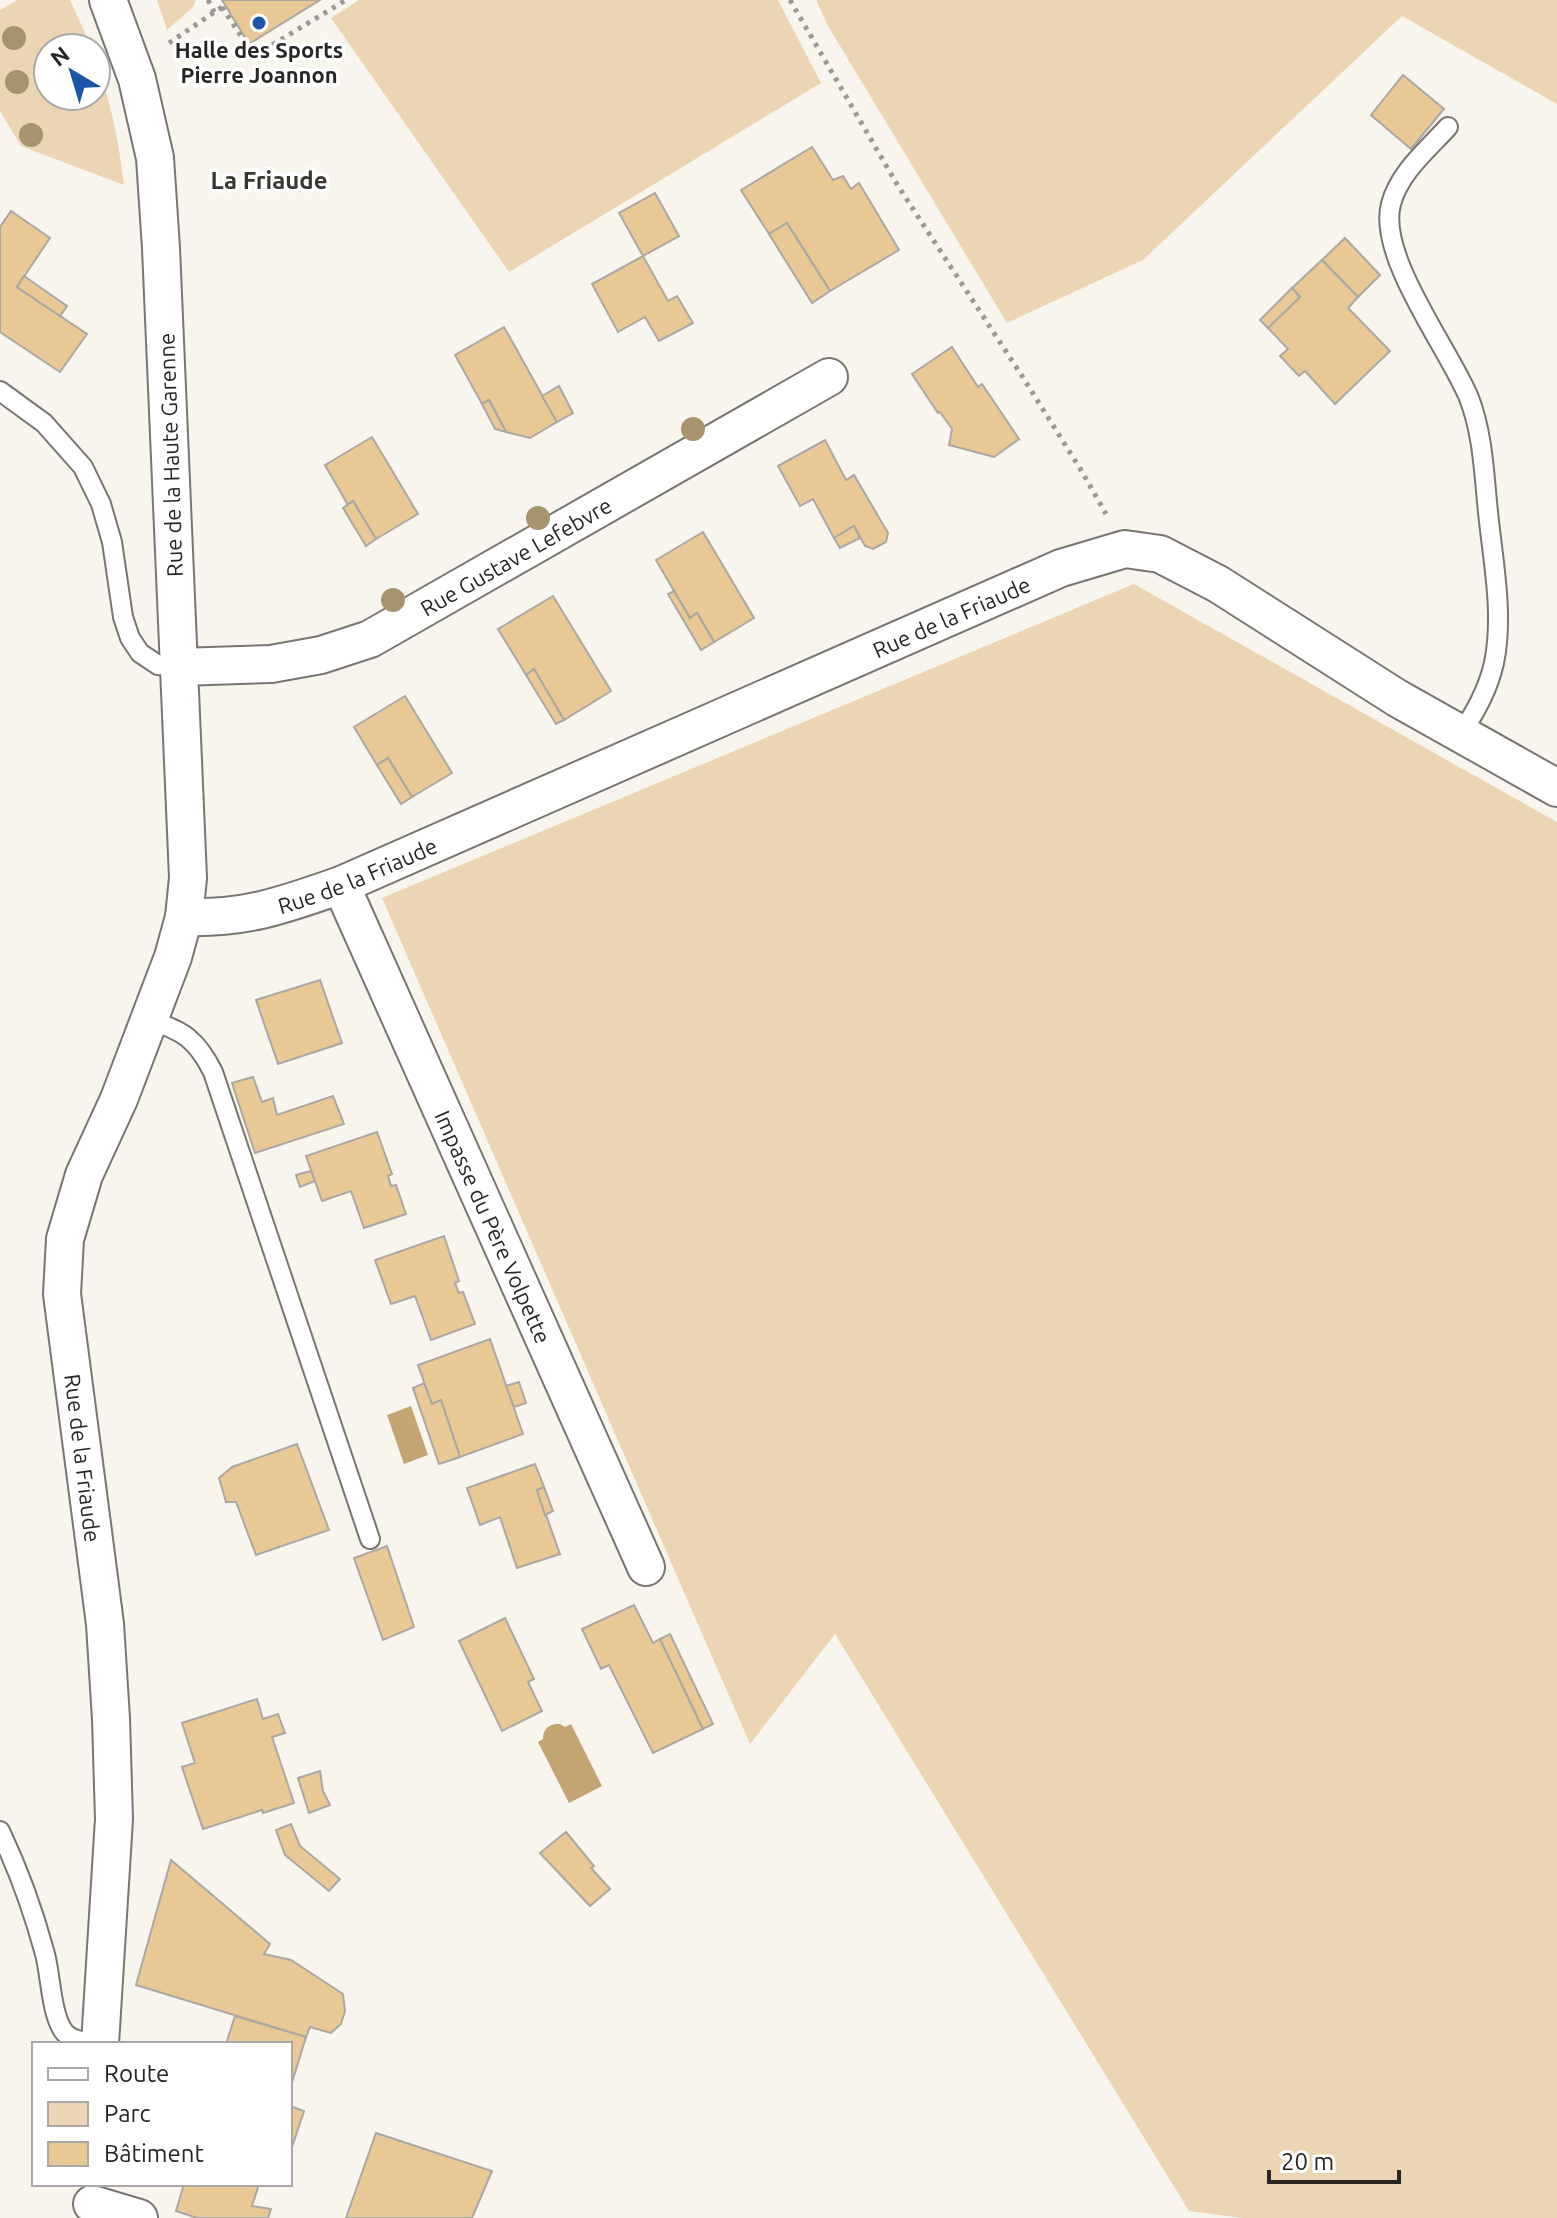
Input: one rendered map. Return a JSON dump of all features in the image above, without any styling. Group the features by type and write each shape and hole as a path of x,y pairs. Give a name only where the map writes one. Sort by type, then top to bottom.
{"street":[{"name":"Rue de la Haute Garenne","path":"108,0 137,79 155,158 188,878 184,917"},
{"name":"Rue Gustave Lefebvre","path":"179,667 271,664 321,655 370,639 829,377"},
{"name":"Rue de la Friaude","path":"100,2042 114,1819 111,1719 105,1624 63,1307 65,1239 84,1175 119,1099 173,957 184,917 252,914 341,885 1061,568 1125,549 1160,554 1218,584 1397,698 1557,788"},
{"name":"Impasse du Père Volpette","path":"341,885 646,1567"},
{"path":"91,2202 139,2218"}],"lane":[{"path":"1448,127 1401,179 1390,206 1391,240 1410,289 1469,399 1480,441 1499,616 1494,663 1483,697 1461,734"},
{"path":"0,391 44,423 83,467 101,504 112,542 123,617 130,638 140,653 158,665 179,667"},
{"path":"149,1020 171,1026 189,1037 203,1051 213,1072 370,1539"},
{"path":"0,1831 12,1856 45,1954 62,2030 76,2040 88,2042"}],"path":[{"path":"208,0 214,12"},
{"path":"169,43 223,6 254,56 346,0"},
{"path":"790,0 898,186 1073,456 1125,549"}],"green space":[{"path":"17,0 70,0 85,32 32,32 32,112 111,112 124,185 21,146 0,111 0,10"},
{"path":"157,0 196,0 193,7 167,30"},
{"path":"359,0 778,0 821,83 509,272 331,18"},
{"path":"816,0 1557,0 1557,104 1402,16 1143,260 1007,323 828,26"},
{"path":"1134,584 1557,822 1557,2218 1242,2218 1189,2211 835,1634 750,1744 382,898"}],"shaded area":[{"path":"411,1406 428,1455 404,1464 387,1415"},
{"path":"560,1724 565,1727 571,1724 602,1786 569,1803 538,1742 543,1739 548,1727"}],"building":[{"name":"Halle des Sports Pierre Joannon","path":"222,0 320,0 249,44"},
{"path":"1403,75 1444,109 1411,149 1371,115"},
{"path":"812,147 833,180 843,176 851,189 859,183 899,250 830,291 787,223 769,234 741,190"},
{"path":"655,193 679,236 643,256 619,213"},
{"path":"11,211 50,238 17,287 87,334 60,372 0,332 0,227"},
{"path":"787,223 830,291 812,303 769,234"},
{"path":"1345,238 1380,275 1358,297 1322,260"},
{"path":"643,256 668,301 677,296 693,323 659,341 645,317 618,332 592,284"},
{"path":"1322,260 1358,297 1348,308 1390,351 1335,404 1305,371 1299,376 1280,356 1288,349 1268,328 1300,297 1292,288"},
{"path":"24,276 67,306 60,316 17,287"},
{"path":"1292,288 1300,297 1268,328 1260,320"},
{"path":"504,327 557,422 530,438 506,432 489,400 482,404 455,355"},
{"path":"952,347 978,387 982,384 1019,439 994,457 949,445 952,429 912,374"},
{"path":"559,386 573,413 557,422 542,396"},
{"path":"489,400 506,432 495,429 482,404"},
{"path":"372,437 418,514 376,539 353,501 348,505 325,465"},
{"path":"825,440 846,480 854,475 888,533 886,542 873,549 865,546 854,526 834,538 813,499 800,506 778,466"},
{"path":"353,501 376,539 366,546 343,508"},
{"path":"854,526 860,538 840,548 834,538"},
{"path":"703,532 754,618 714,642 697,613 690,618 656,560"},
{"path":"674,591 690,618 697,613 714,642 701,650 668,594"},
{"path":"553,596 611,691 564,720 534,669 526,675 498,629"},
{"path":"534,669 564,720 556,724 526,675"},
{"path":"405,696 452,773 412,797 388,758 377,765 354,727"},
{"path":"388,758 412,797 401,804 377,765"},
{"path":"320,980 342,1043 278,1064 256,1000"},
{"path":"253,1077 262,1102 273,1098 277,1115 333,1096 344,1124 255,1153 232,1083"},
{"path":"377,1132 392,1174 388,1176 391,1186 396,1185 406,1214 364,1228 351,1191 322,1201 306,1156"},
{"path":"311,1171 315,1181 300,1187 296,1175"},
{"path":"444,1236 459,1281 455,1283 459,1293 463,1292 475,1324 431,1340 415,1296 391,1304 375,1260"},
{"path":"490,1339 523,1434 460,1457 441,1400 432,1404 418,1365"},
{"path":"519,1382 526,1403 514,1407 506,1386"},
{"path":"424,1383 432,1404 441,1400 460,1457 439,1464 413,1388"},
{"path":"297,1444 329,1530 256,1555 236,1502 226,1502 219,1478 232,1467"},
{"path":"535,1464 544,1487 537,1490 560,1554 517,1568 500,1517 480,1525 467,1488"},
{"path":"544,1487 553,1511 545,1515 537,1490"},
{"path":"387,1546 414,1627 383,1640 354,1558"},
{"path":"634,1605 653,1643 660,1639 703,1729 653,1753 609,1665 601,1669 582,1629"},
{"path":"505,1618 534,1679 528,1682 542,1711 502,1731 459,1641"},
{"path":"670,1634 713,1724 703,1729 660,1639"},
{"path":"257,1699 263,1719 278,1714 285,1733 272,1737 294,1803 203,1829 182,1767 195,1763 182,1723"},
{"path":"320,1771 323,1791 330,1805 309,1813 298,1778"},
{"path":"291,1824 300,1846 340,1879 329,1891 285,1855 276,1830"},
{"path":"566,1832 610,1889 590,1906 540,1853"},
{"path":"171,1860 270,1944 264,1954 291,1960 343,1994 345,2011 341,2024 331,2033 310,2027 306,2037 136,1985"},
{"path":"235,2016 306,2037 292,2082 292,2042 227,2042"},
{"path":"292,2107 304,2111 292,2147"},
{"path":"376,2133 492,2171 472,2218 346,2218"},
{"path":"183,2186 258,2186 252,2206 271,2209 268,2218 197,2218 176,2211"}],"place":[{"name":"Halle des Sports Pierre Joannon","path":"259,23"}],"district":[{"name":"La Friaude","path":"269,180"}]}
